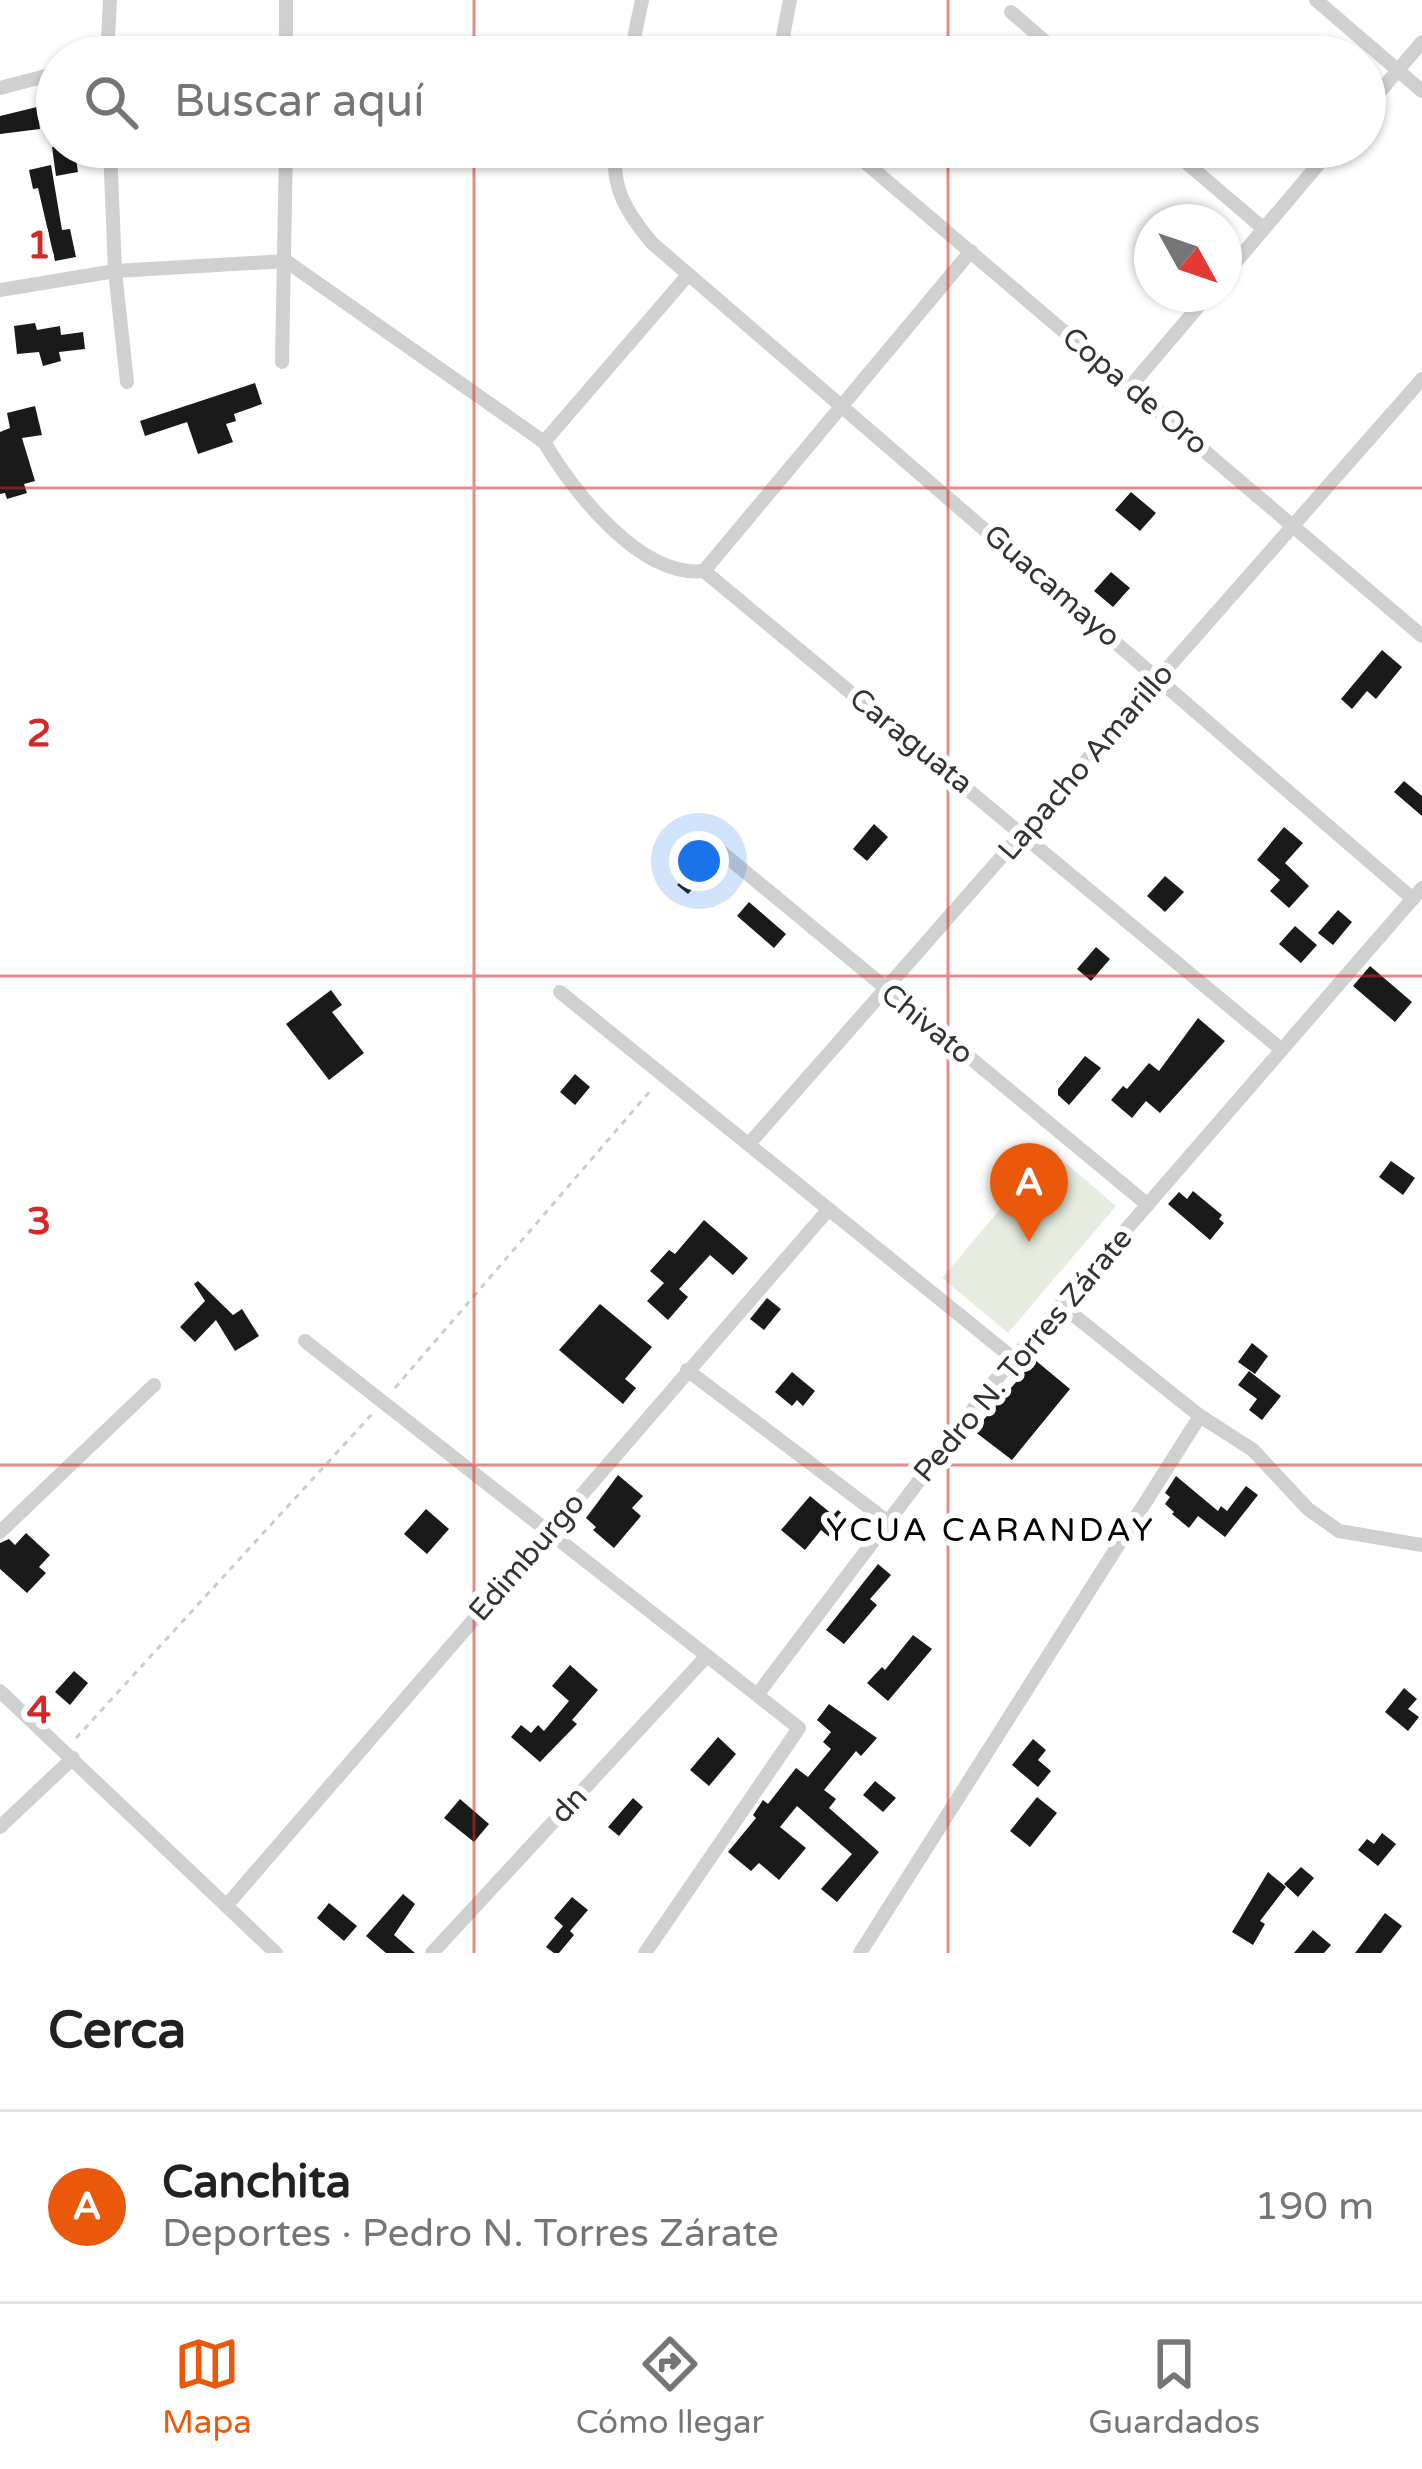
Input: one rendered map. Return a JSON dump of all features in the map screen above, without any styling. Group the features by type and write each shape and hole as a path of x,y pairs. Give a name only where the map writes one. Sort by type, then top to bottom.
{"street":[{"path":"108,36 110,0"},
{"path":"286,0 286,36"},
{"path":"634,36 642,0"},
{"path":"783,36 790,0"},
{"path":"1316,0 1358,36"},
{"path":"1011,12 1039,36"},
{"path":"1386,84 1422,42"},
{"path":"1386,60 1422,91"},
{"path":"0,88 36,79"},
{"path":"111,168 115,271 127,382"},
{"path":"282,362 286,168"},
{"name":"Guacamayo","path":"614,168 628,214 652,243 1417,894"},
{"name":"Copa de Oro","path":"872,168 1422,636"},
{"path":"1193,168 1264,229"},
{"path":"1242,255 1315,168"},
{"path":"704,571 970,251"},
{"path":"0,290 115,271 286,261"},
{"name":"Caraguata","path":"286,261 544,442 563,474 625,538 655,562 686,573 704,571 1282,1050"},
{"path":"544,442 688,275"},
{"path":"1130,387 1194,312"},
{"name":"Lapacho Amarillo","path":"749,1144 1422,379"},
{"name":"Chivato","path":"708,841 1148,1205"},
{"name":"Pedro N. Torres Zárate","path":"757,1695 1014,1359 1417,894"},
{"path":"560,992 1014,1359"},
{"name":"Edimburgo","path":"226,1906 829,1209"},
{"path":"1061,1305 1200,1416 1252,1450 1307,1509 1339,1531 1422,1545"},
{"path":"305,1341 799,1728 645,1953"},
{"path":"687,1370 887,1521"},
{"path":"0,1532 154,1385"},
{"path":"860,1953 1200,1416"},
{"name":"dn","path":"432,1953 706,1657"},
{"path":"0,1691 275,1953"},
{"path":"0,1827 69,1754"}],"path":[{"path":"69,1754 383,1402 663,1075"}],"shaded area":[{"path":"1050,1150 1116,1206 1008,1333 942,1278"}],"building":[{"path":"36,107 36,130 0,134 0,116"},
{"path":"52,168 62,230 70,229 76,257 55,261 38,188 33,189 29,170"},
{"path":"55,168 77,168 78,172 56,176"},
{"path":"35,323 37,330 60,326 61,335 83,332 85,349 59,352 61,361 43,366 39,352 17,354 14,326"},
{"path":"255,383 262,404 234,414 236,421 226,424 233,442 198,454 187,422 145,436 140,421"},
{"path":"35,406 42,435 22,438 35,481 24,484 27,493 7,499 5,493 0,494 0,432 10,428 7,413"},
{"path":"1131,492 1156,513 1140,531 1115,510"},
{"path":"1111,572 1130,588 1113,607 1094,591"},
{"path":"1382,650 1402,667 1376,699 1367,691 1352,709 1341,699"},
{"path":"1404,781 1422,796 1422,816 1394,792"},
{"path":"874,824 888,837 867,861 853,849"},
{"path":"1284,827 1303,843 1285,863 1309,886 1289,908 1270,891 1280,880 1257,860"},
{"path":"702,858 712,867 688,894 677,885"},
{"path":"1165,876 1184,892 1165,912 1147,896"},
{"path":"749,902 786,934 774,948 737,916"},
{"path":"1338,910 1352,922 1333,945 1318,933"},
{"path":"1295,926 1317,945 1301,963 1279,944"},
{"path":"1096,947 1110,959 1091,981 1077,969"},
{"path":"1370,966 1412,1002 1395,1022 1353,986"},
{"path":"331,990 342,1005 332,1012 364,1053 329,1080 286,1024"},
{"path":"1198,1018 1225,1041 1160,1113 1146,1101 1132,1118 1111,1100 1149,1063 1159,1071"},
{"path":"1085,1056 1101,1068 1069,1105 1058,1089"},
{"path":"575,1074 590,1087 575,1105 560,1092"},
{"path":"1391,1161 1415,1178 1403,1195 1379,1177"},
{"path":"1193,1191 1222,1215 1219,1219 1224,1223 1210,1240 1168,1204 1179,1192 1187,1199"},
{"path":"704,1220 748,1258 733,1275 710,1255 679,1289 688,1297 668,1320 647,1301 664,1283 650,1271 669,1250 675,1254"},
{"path":"198,1281 233,1315 242,1309 259,1336 235,1351 216,1320 195,1342 180,1327 205,1301 194,1284"},
{"path":"767,1298 781,1309 764,1330 750,1319"},
{"path":"600,1304 652,1347 625,1379 636,1388 623,1404 559,1350"},
{"path":"1252,1343 1268,1356 1255,1374 1238,1362"},
{"path":"1035,1360 1070,1389 1012,1460 974,1431"},
{"path":"1249,1371 1281,1396 1262,1420 1249,1410 1257,1399 1238,1385"},
{"path":"792,1372 815,1391 803,1406 797,1400 792,1406 775,1392"},
{"path":"618,1475 643,1496 632,1508 641,1516 614,1548 586,1518"},
{"path":"1176,1476 1218,1511 1221,1506 1227,1511 1246,1486 1258,1495 1225,1537 1198,1516 1189,1528 1172,1514 1165,1493"},
{"path":"810,1496 833,1515 838,1510 850,1520 833,1540 821,1530 805,1550 781,1530"},
{"path":"426,1509 449,1529 427,1554 404,1534"},
{"path":"26,1533 50,1555 39,1567 46,1573 27,1593 0,1569 0,1543 9,1539 15,1545"},
{"path":"878,1564 891,1575 870,1599 877,1605 844,1644 826,1630"},
{"path":"913,1635 932,1649 888,1701 867,1683 882,1667 885,1670"},
{"path":"570,1665 598,1690 572,1720 577,1724 540,1762 511,1737 521,1725 531,1733 538,1725 544,1731 569,1701 552,1686"},
{"path":"74,1671 88,1683 70,1705 55,1692"},
{"path":"1404,1688 1417,1699 1408,1709 1419,1717 1408,1731 1385,1712"},
{"path":"829,1704 877,1738 861,1756 856,1751 824,1790 836,1799 829,1808 879,1852 837,1902 821,1889 852,1854 797,1806 780,1827 806,1848 779,1880 759,1863 751,1871 728,1852 756,1818 753,1815 763,1800 768,1804 796,1768 808,1777 831,1749 823,1742 831,1732 817,1720"},
{"path":"718,1737 736,1754 709,1786 690,1770"},
{"path":"1033,1739 1046,1750 1038,1760 1051,1771 1038,1787 1012,1765"},
{"path":"875,1781 896,1798 883,1812 863,1795"},
{"path":"1037,1797 1057,1813 1030,1847 1010,1831"},
{"path":"633,1798 643,1807 619,1836 608,1827"},
{"path":"460,1799 489,1824 474,1842 444,1818"},
{"path":"1382,1833 1396,1844 1378,1866 1358,1850 1367,1839 1374,1844"},
{"path":"1301,1867 1314,1878 1298,1897 1284,1884"},
{"path":"1268,1872 1286,1887 1260,1921 1265,1924 1253,1945 1232,1932"},
{"path":"403,1894 415,1904 394,1935 415,1953 386,1953 366,1936"},
{"path":"572,1897 588,1910 570,1931 574,1935 554,1953 546,1947 563,1926 554,1918"},
{"path":"329,1903 357,1926 344,1941 317,1918"},
{"path":"1385,1913 1402,1926 1381,1953 1355,1953"},
{"path":"1313,1930 1331,1945 1324,1953 1294,1953"}],"place":[{"name":"Canchita","path":"1029,1242"}],"district":[{"name":"YCUA CARANDAY","path":"991,1530"}]}
